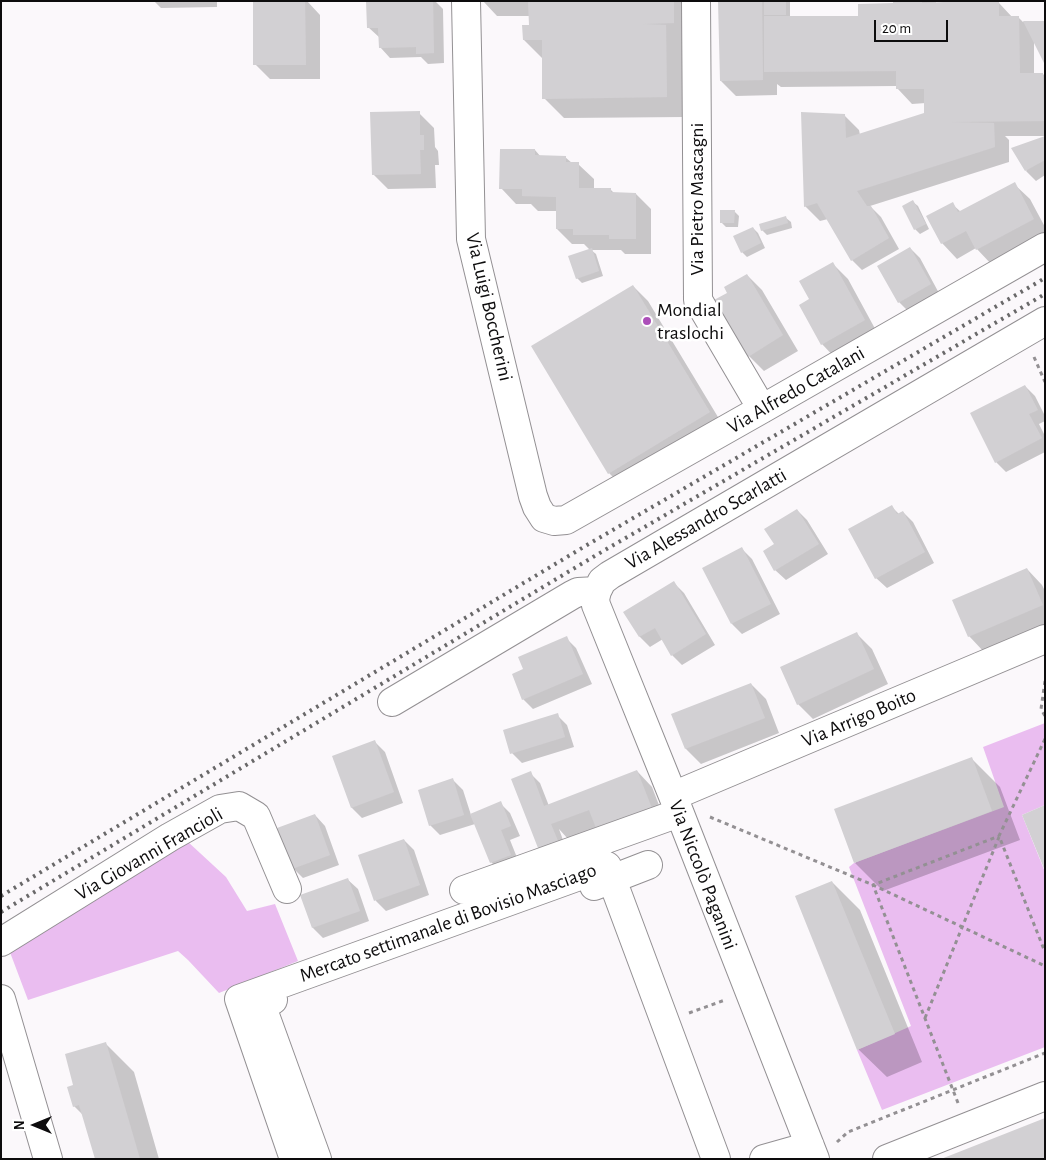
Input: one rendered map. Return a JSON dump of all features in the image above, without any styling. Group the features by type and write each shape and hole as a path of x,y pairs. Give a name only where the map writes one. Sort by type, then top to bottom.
{"street":[{"name":"Via Luigi Boccherini","path":"466,1 471,239 533,496 544,518"},
{"name":"Via Pietro Mascagni","path":"696,1 698,300 762,409"},
{"name":"Via Alfredo Catalani","path":"544,518 554,521 566,520 1045,247"},
{"name":"Via Alessandro Scarlatti","path":"597,591 606,578 619,570 1034,327"},
{"path":"392,702 572,595 578,592 597,591"},
{"name":"Via Niccolò Paganini","path":"597,591 596,605 676,805 820,1149"},
{"name":"Via Arrigo Boito","path":"464,890 676,805 1045,639"},
{"name":"Via Giovanni Francioli","path":"4,940 170,837 220,810 239,806 256,816 287,889"},
{"path":"317,1159 261,1004 607,881 648,864"},
{"name":"Mercato settimanale di Bovisio Masciago","path":"294,1159 239,999 607,866 607,881 665,1023 716,1159"},
{"path":"607,881 703,1159"},
{"path":"1,999 48,1159"},
{"path":"887,1159 1045,1096"},
{"path":"764,1159 820,1149"}],"path":[{"path":"1045,681 1041,709 1045,716"},
{"path":"925,1019 999,836 1045,739"},
{"path":"708,816 873,885 1045,966"},
{"path":"873,885 999,836"},
{"path":"999,836 1045,952"},
{"path":"873,885 966,1127"},
{"path":"665,1023 727,1000"},
{"path":"820,1149 848,1132 1045,1052"}],"shaded area":[{"path":"1045,723 1045,805 1022,815 1045,872 1045,1047 882,1110 857,1050 911,1026 849,867 854,863 1004,807 983,747"},
{"path":"187,841 226,877 247,911 275,904 298,961 219,993 178,951 28,1000 8,947"}],"building":[{"path":"253,1 305,1 306,65 253,65"},
{"path":"366,1 433,1 434,53 416,54 416,47 379,48 378,28 367,28"},
{"path":"528,1 674,1 674,23 643,24 666,25 667,97 542,99 542,40 523,40 522,25 529,25"},
{"path":"718,1 762,1 763,80 720,81"},
{"path":"764,1 786,1 786,15 764,15"},
{"path":"893,1 922,1 922,3 943,1 999,2 999,16 1019,16 1020,73 1043,73 1044,121 948,122 994,123 995,147 857,191 867,206 871,206 889,238 851,261 817,203 804,207 801,112 845,114 846,138 924,113 924,89 896,89 896,71 764,72 764,16 858,16 858,4 893,3"},
{"path":"1023,21 1045,21 1045,65"},
{"path":"420,111 420,135 424,135 424,150 420,150 421,174 372,175 370,112"},
{"path":"1045,136 1045,160 1025,171 1011,148"},
{"path":"500,149 535,149 535,155 566,156 566,162 579,162 579,188 611,188 611,192 636,193 636,239 609,239 609,235 573,235 573,229 556,229 556,197 522,196 522,189 499,189"},
{"path":"1015,182 1034,219 976,250 966,231 941,244 926,216 953,202 958,212"},
{"path":"913,200 926,224 914,230 902,206"},
{"path":"720,210 735,210 734,223 720,223"},
{"path":"786,216 788,223 761,231 759,224"},
{"path":"753,227 761,243 741,253 733,236"},
{"path":"910,247 931,284 898,303 877,266"},
{"path":"592,248 599,271 576,279 568,256"},
{"path":"833,262 865,320 821,345 799,305 809,299 799,281"},
{"path":"747,274 783,335 748,357 714,300 727,293 724,287"},
{"path":"633,285 710,412 608,474 531,346"},
{"path":"1025,385 1038,410 1029,414 1042,438 995,463 970,413"},
{"path":"892,505 897,514 903,511 925,552 875,579 848,529"},
{"path":"797,509 819,544 774,571 763,551 774,544 764,529"},
{"path":"742,547 771,604 731,624 702,568"},
{"path":"1027,568 1043,605 968,637 952,600"},
{"path":"674,581 706,634 671,656 655,628 639,637 623,612"},
{"path":"857,632 874,669 797,705 780,667"},
{"path":"567,636 583,674 522,700 512,674 523,669 518,657"},
{"path":"751,683 765,718 685,749 671,714"},
{"path":"558,713 565,737 510,754 503,730"},
{"path":"375,740 394,792 351,808 332,756"},
{"path":"972,757 992,811 854,863 834,809"},
{"path":"637,770 653,811 598,833 589,810 551,824 558,841 538,848 511,779 531,771 544,806"},
{"path":"453,778 464,815 429,826 418,790"},
{"path":"501,801 511,826 501,830 511,855 490,863 470,814"},
{"path":"1045,805 1045,871 1022,815"},
{"path":"315,814 330,855 292,869 277,828"},
{"path":"404,839 420,885 374,901 358,855"},
{"path":"348,878 360,911 312,928 300,895"},
{"path":"832,881 895,1034 857,1050 795,896"},
{"path":"106,1042 140,1159 95,1159 79,1105 73,1107 67,1087 73,1085 65,1054"},
{"path":"1045,1118 1045,1159 941,1159"}],"railway":[{"path":"1,896 587,545 1045,278"},
{"path":"1,912 593,557 1045,294"}],"place":[{"name":"Mondial traslochi","path":"647,321"}]}
